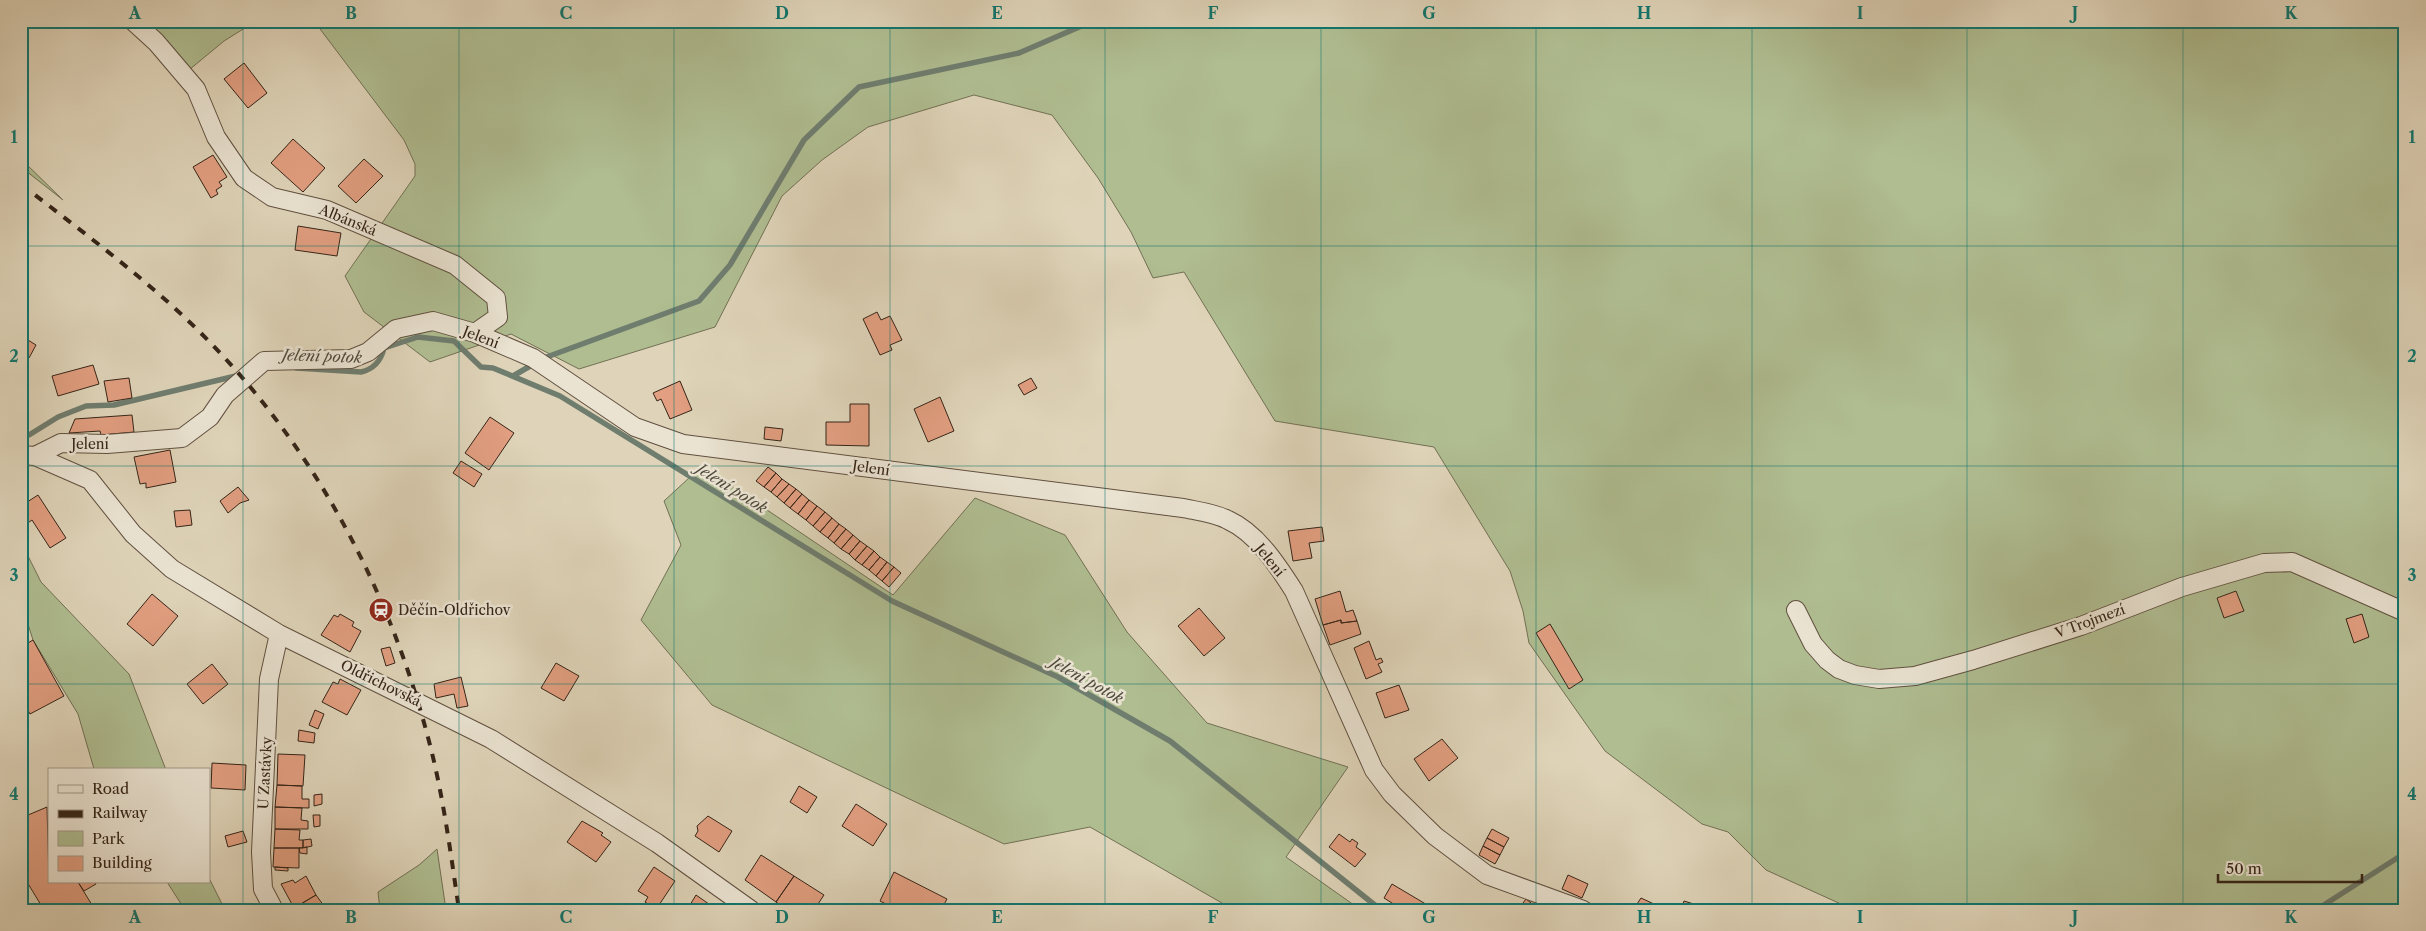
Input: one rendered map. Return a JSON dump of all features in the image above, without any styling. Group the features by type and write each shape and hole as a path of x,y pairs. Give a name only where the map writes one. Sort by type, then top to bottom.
{"street":[{"name":"Albánská","path":"132,21 156,42 196,89 216,137 244,178 272,197 327,210 455,265 496,298 498,317 476,333"},
{"name":"Jelení","path":"28,455 61,443 107,444 182,438 210,417 225,395 264,361 351,359 368,352 396,329 433,321 476,333 533,358 635,426 682,444 1183,508 1228,520 1248,534 1279,568 1294,591 1374,770 1392,794 1435,836 1488,875 1583,910"},
{"name":"Oldřichovská","path":"28,455 90,480 133,534 172,569 279,634 491,739 657,842 751,910"},
{"name":"V Trojmezí","path":"1796,610 1813,644 1827,660 1839,669 1855,675 1879,679 1915,676 1973,660 2081,626 2182,588 2264,563 2292,562 2405,612"},
{"name":"U Zastávky","path":"274,910 262,889 261,852 270,680 279,634"}],"green space":[{"path":"143,21 256,21 224,41 189,70"},
{"path":"314,21 2405,21 2405,910 1854,910 1766,870 1728,832 1702,824 1605,751 1529,643 1523,611 1510,571 1434,447 1275,421 1184,272 1153,278 1131,232 1098,178 1052,115 974,95 868,127 822,160 782,196 715,327 579,369 511,334 430,362 364,312 345,276 415,176 415,164 404,140"},
{"path":"21,159 63,200 21,167"},
{"path":"702,466 893,595 975,498 1065,535 1127,632 1207,723 1348,767 1286,857 1361,910 1234,910 1090,827 1004,844 712,705 641,620 681,545 664,501"},
{"path":"21,542 41,582 129,674 165,768 94,768 78,714 33,640 21,602"},
{"path":"437,849 446,910 380,910 378,892 419,865"},
{"path":"210,880 225,910 185,910 168,884 210,884"}],"building":[{"path":"244,63 267,93 248,108 224,79"},
{"path":"293,139 325,168 303,192 271,163"},
{"path":"213,155 227,177 219,182 222,186 216,190 218,194 211,198 193,167"},
{"path":"364,159 383,176 356,203 338,186"},
{"path":"298,226 341,233 337,256 295,250"},
{"path":"877,312 881,320 890,316 902,340 890,345 892,350 880,355 863,319"},
{"path":"23,337 36,345 29,358 21,354"},
{"path":"93,365 99,384 58,396 52,376"},
{"path":"129,378 132,398 108,402 104,381"},
{"path":"1031,378 1037,388 1024,395 1018,385"},
{"path":"680,381 692,410 670,419 661,399 657,401 653,393"},
{"path":"940,397 954,431 928,442 914,409"},
{"path":"850,404 869,404 869,446 826,445 826,422 850,422"},
{"path":"132,415 134,432 101,435 100,431 69,433 75,419"},
{"path":"490,417 514,433 489,470 465,453"},
{"path":"765,427 783,429 781,441 764,439"},
{"path":"170,450 176,482 146,488 146,483 140,484 134,457"},
{"path":"461,461 482,474 474,487 453,473"},
{"path":"768,467 776,473 764,487 756,481"},
{"path":"776,473 782,479 771,492 764,487"},
{"path":"782,479 789,484 777,497 771,492"},
{"path":"789,484 796,489 784,503 777,497"},
{"path":"238,487 249,500 240,503 228,513 220,501"},
{"path":"796,489 802,494 790,508 784,503"},
{"path":"802,494 809,500 798,514 790,508"},
{"path":"38,495 66,538 50,548 32,520 25,525 21,519 21,506"},
{"path":"809,500 817,506 806,520 798,514"},
{"path":"817,506 825,512 813,526 806,520"},
{"path":"190,510 192,525 176,527 174,511"},
{"path":"825,512 832,518 820,532 813,526"},
{"path":"832,518 839,524 828,538 820,532"},
{"path":"839,524 846,529 834,543 828,538"},
{"path":"1322,527 1324,541 1309,543 1312,558 1293,561 1288,531"},
{"path":"846,529 853,535 841,549 834,543"},
{"path":"853,535 860,541 849,554 841,549"},
{"path":"860,541 867,546 855,560 849,554"},
{"path":"867,546 874,551 862,565 855,560"},
{"path":"874,551 880,557 869,570 862,565"},
{"path":"880,557 887,562 876,576 869,570"},
{"path":"887,562 894,567 882,581 876,576"},
{"path":"894,567 901,573 889,587 882,581"},
{"path":"1340,591 1346,612 1353,610 1357,621 1341,623 1341,620 1323,625 1315,599"},
{"path":"2236,591 2244,611 2224,618 2217,598"},
{"path":"152,594 178,616 153,646 127,624"},
{"path":"1199,608 1225,638 1204,656 1178,626"},
{"path":"340,614 354,622 352,626 361,631 350,652 321,635 334,615 338,617"},
{"path":"2362,614 2369,637 2354,643 2346,619"},
{"path":"1341,620 1341,623 1357,621 1361,634 1330,645 1323,625"},
{"path":"1550,624 1583,680 1569,689 1536,633"},
{"path":"33,640 64,696 30,714 21,697 21,647"},
{"path":"1369,641 1376,660 1381,658 1383,662 1378,664 1382,672 1366,679 1354,648"},
{"path":"390,647 395,663 386,666 381,649"},
{"path":"556,663 579,676 564,701 541,688"},
{"path":"212,664 228,684 203,704 187,684"},
{"path":"461,677 468,706 457,708 454,694 436,698 434,684"},
{"path":"340,679 361,690 347,715 322,702 333,682 338,684"},
{"path":"1399,685 1409,710 1385,718 1376,693"},
{"path":"315,710 324,714 318,729 309,725"},
{"path":"299,730 315,733 314,743 298,741"},
{"path":"1442,739 1458,758 1429,781 1414,759"},
{"path":"278,754 305,755 303,786 277,785"},
{"path":"212,763 246,765 245,790 211,788"},
{"path":"277,785 302,786 302,799 309,799 309,808 275,807"},
{"path":"799,786 817,797 807,813 790,802"},
{"path":"322,794 322,804 314,806 314,795"},
{"path":"856,804 887,824 873,846 842,826"},
{"path":"47,807 48,884 79,884 95,910 44,910 24,877 21,879 21,818"},
{"path":"275,807 302,808 301,820 308,821 308,829 275,829"},
{"path":"313,815 320,815 320,826 314,827"},
{"path":"708,816 732,831 719,852 695,836 698,831 697,826"},
{"path":"582,821 603,833 601,835 611,842 596,862 567,842"},
{"path":"275,829 300,830 299,840 303,840 303,848 274,848"},
{"path":"1492,829 1509,838 1504,847 1487,838"},
{"path":"243,831 247,842 228,847 225,836"},
{"path":"1339,834 1350,842 1352,839 1358,843 1356,847 1366,854 1355,867 1329,847"},
{"path":"1487,838 1504,847 1500,855 1483,846"},
{"path":"311,839 312,846 303,848 303,840"},
{"path":"1483,846 1500,855 1495,864 1479,855"},
{"path":"307,847 307,854 300,853 299,848"},
{"path":"274,848 299,848 299,868 273,867"},
{"path":"761,855 794,876 776,902 745,880"},
{"path":"275,867 288,868 288,871 275,870"},
{"path":"654,867 675,881 659,905 657,904 654,908 645,902 648,897 638,891"},
{"path":"894,872 947,899 941,910 898,910 880,901"},
{"path":"1568,875 1588,884 1582,898 1562,889"},
{"path":"306,876 316,895 294,908 281,884 293,880 295,883"},
{"path":"794,876 824,895 814,910 788,910 776,902"},
{"path":"79,884 96,884 84,891"},
{"path":"1392,884 1429,906 1427,910 1403,910 1384,898"},
{"path":"316,895 327,910 296,910 294,908"},
{"path":"696,895 716,909 716,910 687,910"},
{"path":"1641,898 1656,905 1653,910 1633,910"},
{"path":"1526,899 1540,910 1518,910"},
{"path":"1684,901 1697,905 1696,910 1681,910"}],"waterway":[{"path":"513,376 544,358 699,301 730,265 804,140 859,87 1019,53 1093,21"},
{"name":"Jelení potok","path":"296,368 361,372 370,369 376,364 384,348 418,337 454,341 481,367 493,368 560,396 892,601 1058,677 1170,741 1381,910"},
{"name":"Jelení potok","path":"21,434 29,435 58,417 86,406 114,405 240,375"},
{"name":"Jelení potok","path":"2316,910 2405,853"}],"railway":[{"path":"21,184 151,287 216,349 260,398 299,451 333,506 364,564 390,624 413,686 440,788 459,910"}],"place":[{"name":"Děčín-Oldřichov","path":"381,610"}]}
